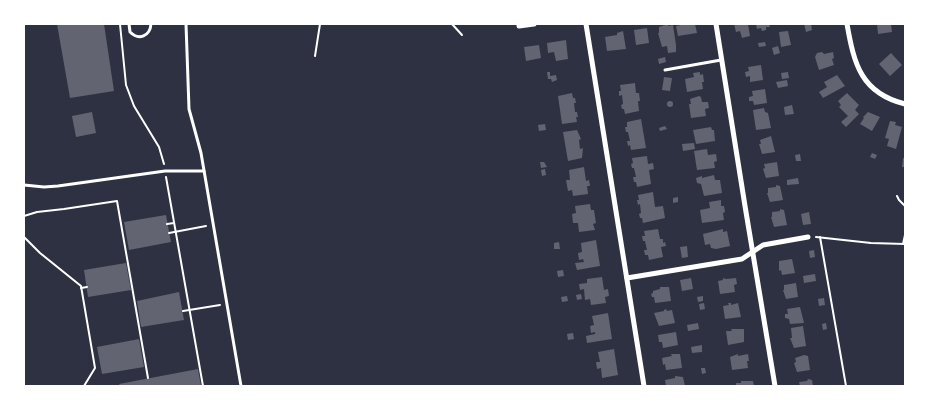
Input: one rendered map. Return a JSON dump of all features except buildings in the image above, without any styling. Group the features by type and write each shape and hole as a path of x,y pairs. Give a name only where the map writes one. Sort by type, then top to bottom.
{"street":[{"path":"519,26 534,24"},
{"path":"586,24 644,386"},
{"path":"716,24 775,386"},
{"path":"848,24 853,56 862,76 883,96 905,104"},
{"path":"627,278 742,259 763,245 808,237"}],"lane":[{"path":"128,24 130,32 140,37 148,34 151,24"},
{"path":"186,24 188,109 201,153 241,386"},
{"path":"665,70 722,60"},
{"path":"24,185 58,186 165,171 204,171"}],"path":[{"path":"120,24 126,85 134,106 159,148 164,166"},
{"path":"315,56 320,24"},
{"path":"452,24 462,36"},
{"path":"166,177 203,386"},
{"path":"897,196 905,206"},
{"path":"24,216 37,212 117,201 148,378"},
{"path":"168,224 174,223"},
{"path":"169,233 208,226"},
{"path":"808,237 904,244 905,235"},
{"path":"24,237 40,253 81,286 95,368 85,386"},
{"path":"820,237 846,386"},
{"path":"81,288 87,287"},
{"path":"183,311 222,305"}]}
